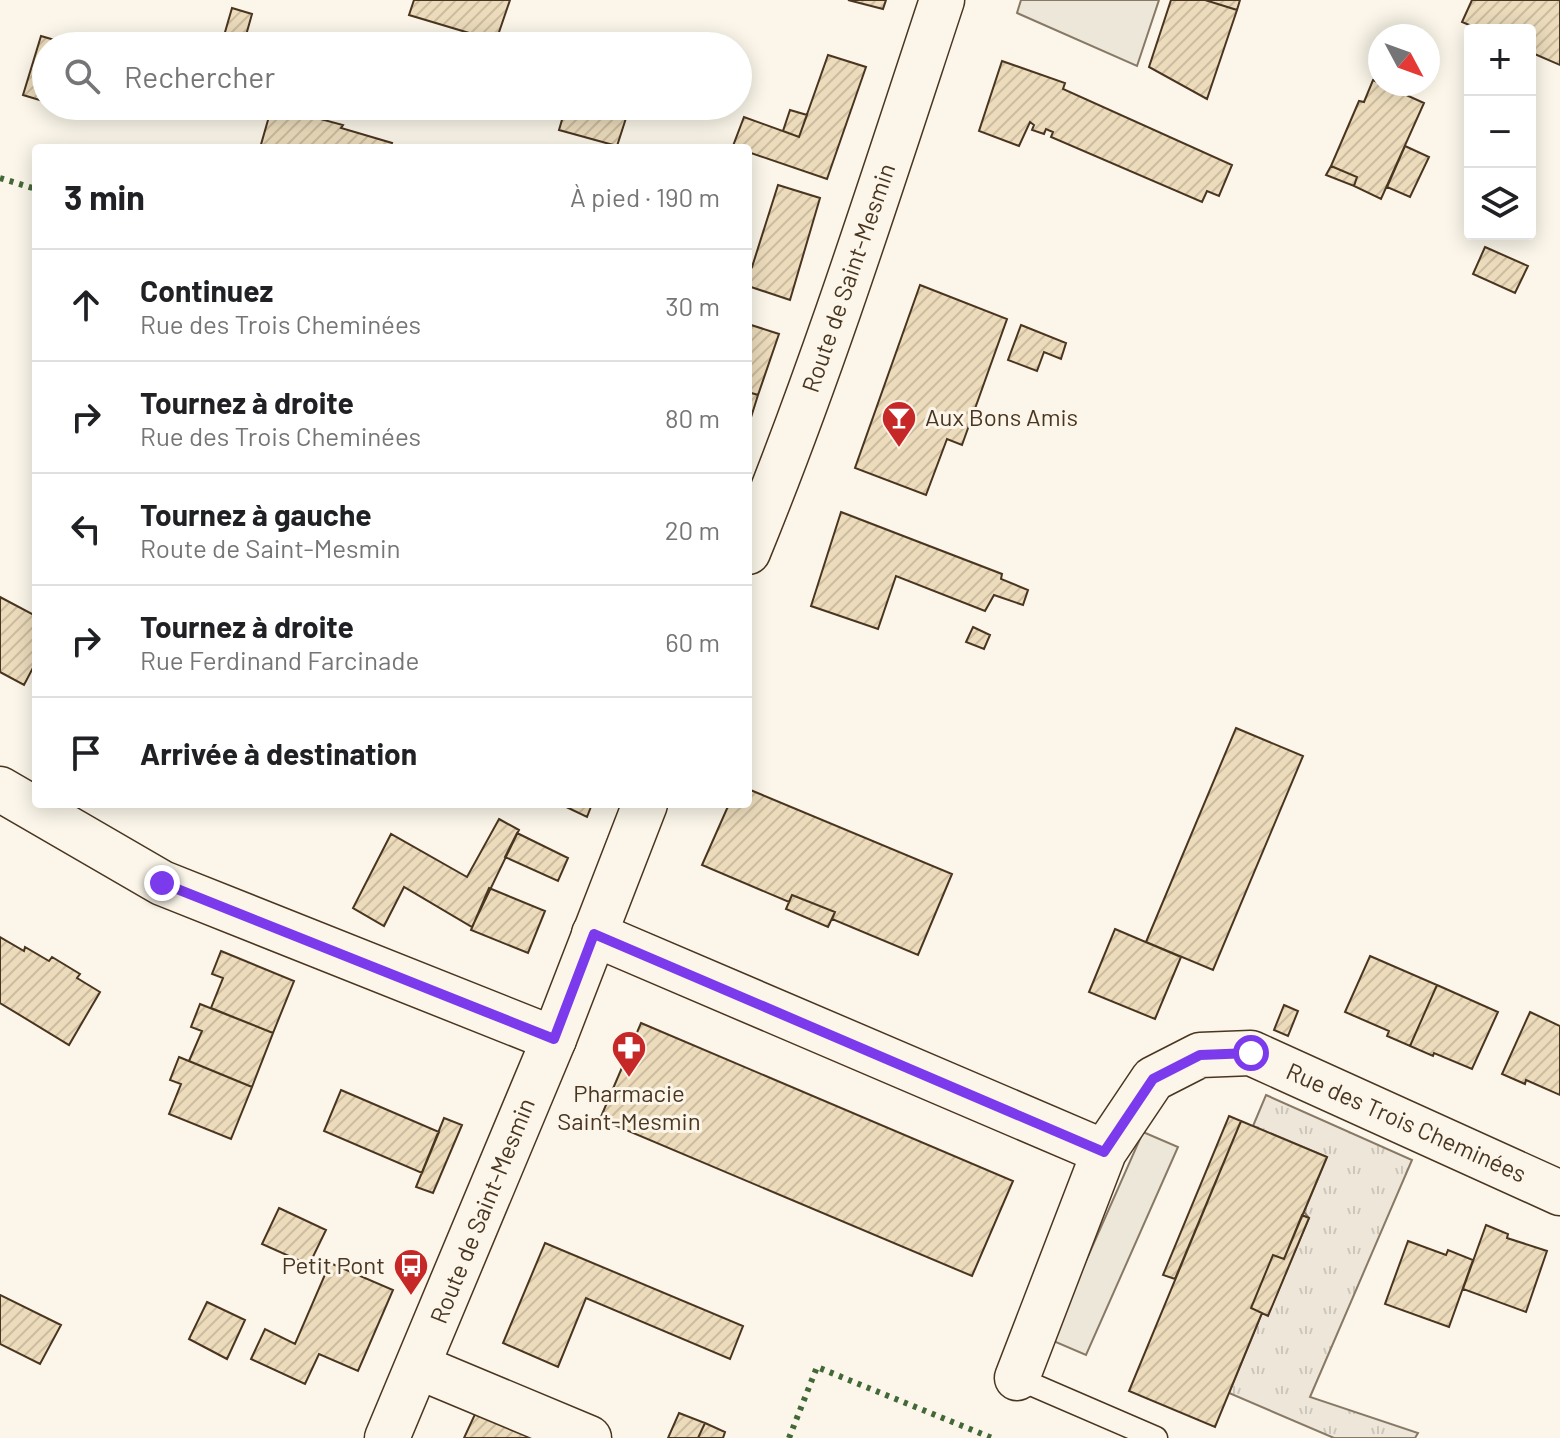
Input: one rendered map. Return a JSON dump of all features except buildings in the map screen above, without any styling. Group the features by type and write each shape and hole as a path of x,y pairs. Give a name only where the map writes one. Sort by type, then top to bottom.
{"street":[{"name":"Route de Saint-Mesmin","path":"752,542 784,463 860,249 942,0"},
{"path":"0,789 32,808"},
{"path":"33,808 162,883 554,1039"},
{"name":"Route de Saint-Mesmin","path":"387,1438 554,1039 643,808"},
{"path":"594,934 1104,1152"},
{"name":"Rue des Trois Cheminées","path":"1017,1378 1104,1152 1153,1079 1200,1055 1251,1053 1560,1193"},
{"path":"419,1367 589,1438"}],"lane":[{"path":"1017,1378 1156,1438"}],"green space":[{"path":"1266,1095 1412,1160 1310,1397 1418,1433 1415,1438 1334,1438 1229,1393 1262,1313 1268,1315 1309,1218 1304,1212 1327,1157 1253,1126"}],"shaded area":[{"path":"1021,0 1159,0 1137,66 1017,13"},
{"path":"1143,1132 1178,1147 1086,1355 1051,1340"}],"hedge":[{"path":"0,178 32,188"},
{"path":"789,1438 817,1367 992,1438"}],"place":[{"name":"Aux Bons Amis","path":"899,449"},
{"name":"Pharmacie Saint-Mesmin","path":"629,1079"},
{"name":"Petit Pont","path":"411,1297"}],"route":[{"path":"162,883 554,1039 594,934 1104,1152 1153,1079 1200,1055 1251,1053"}]}
